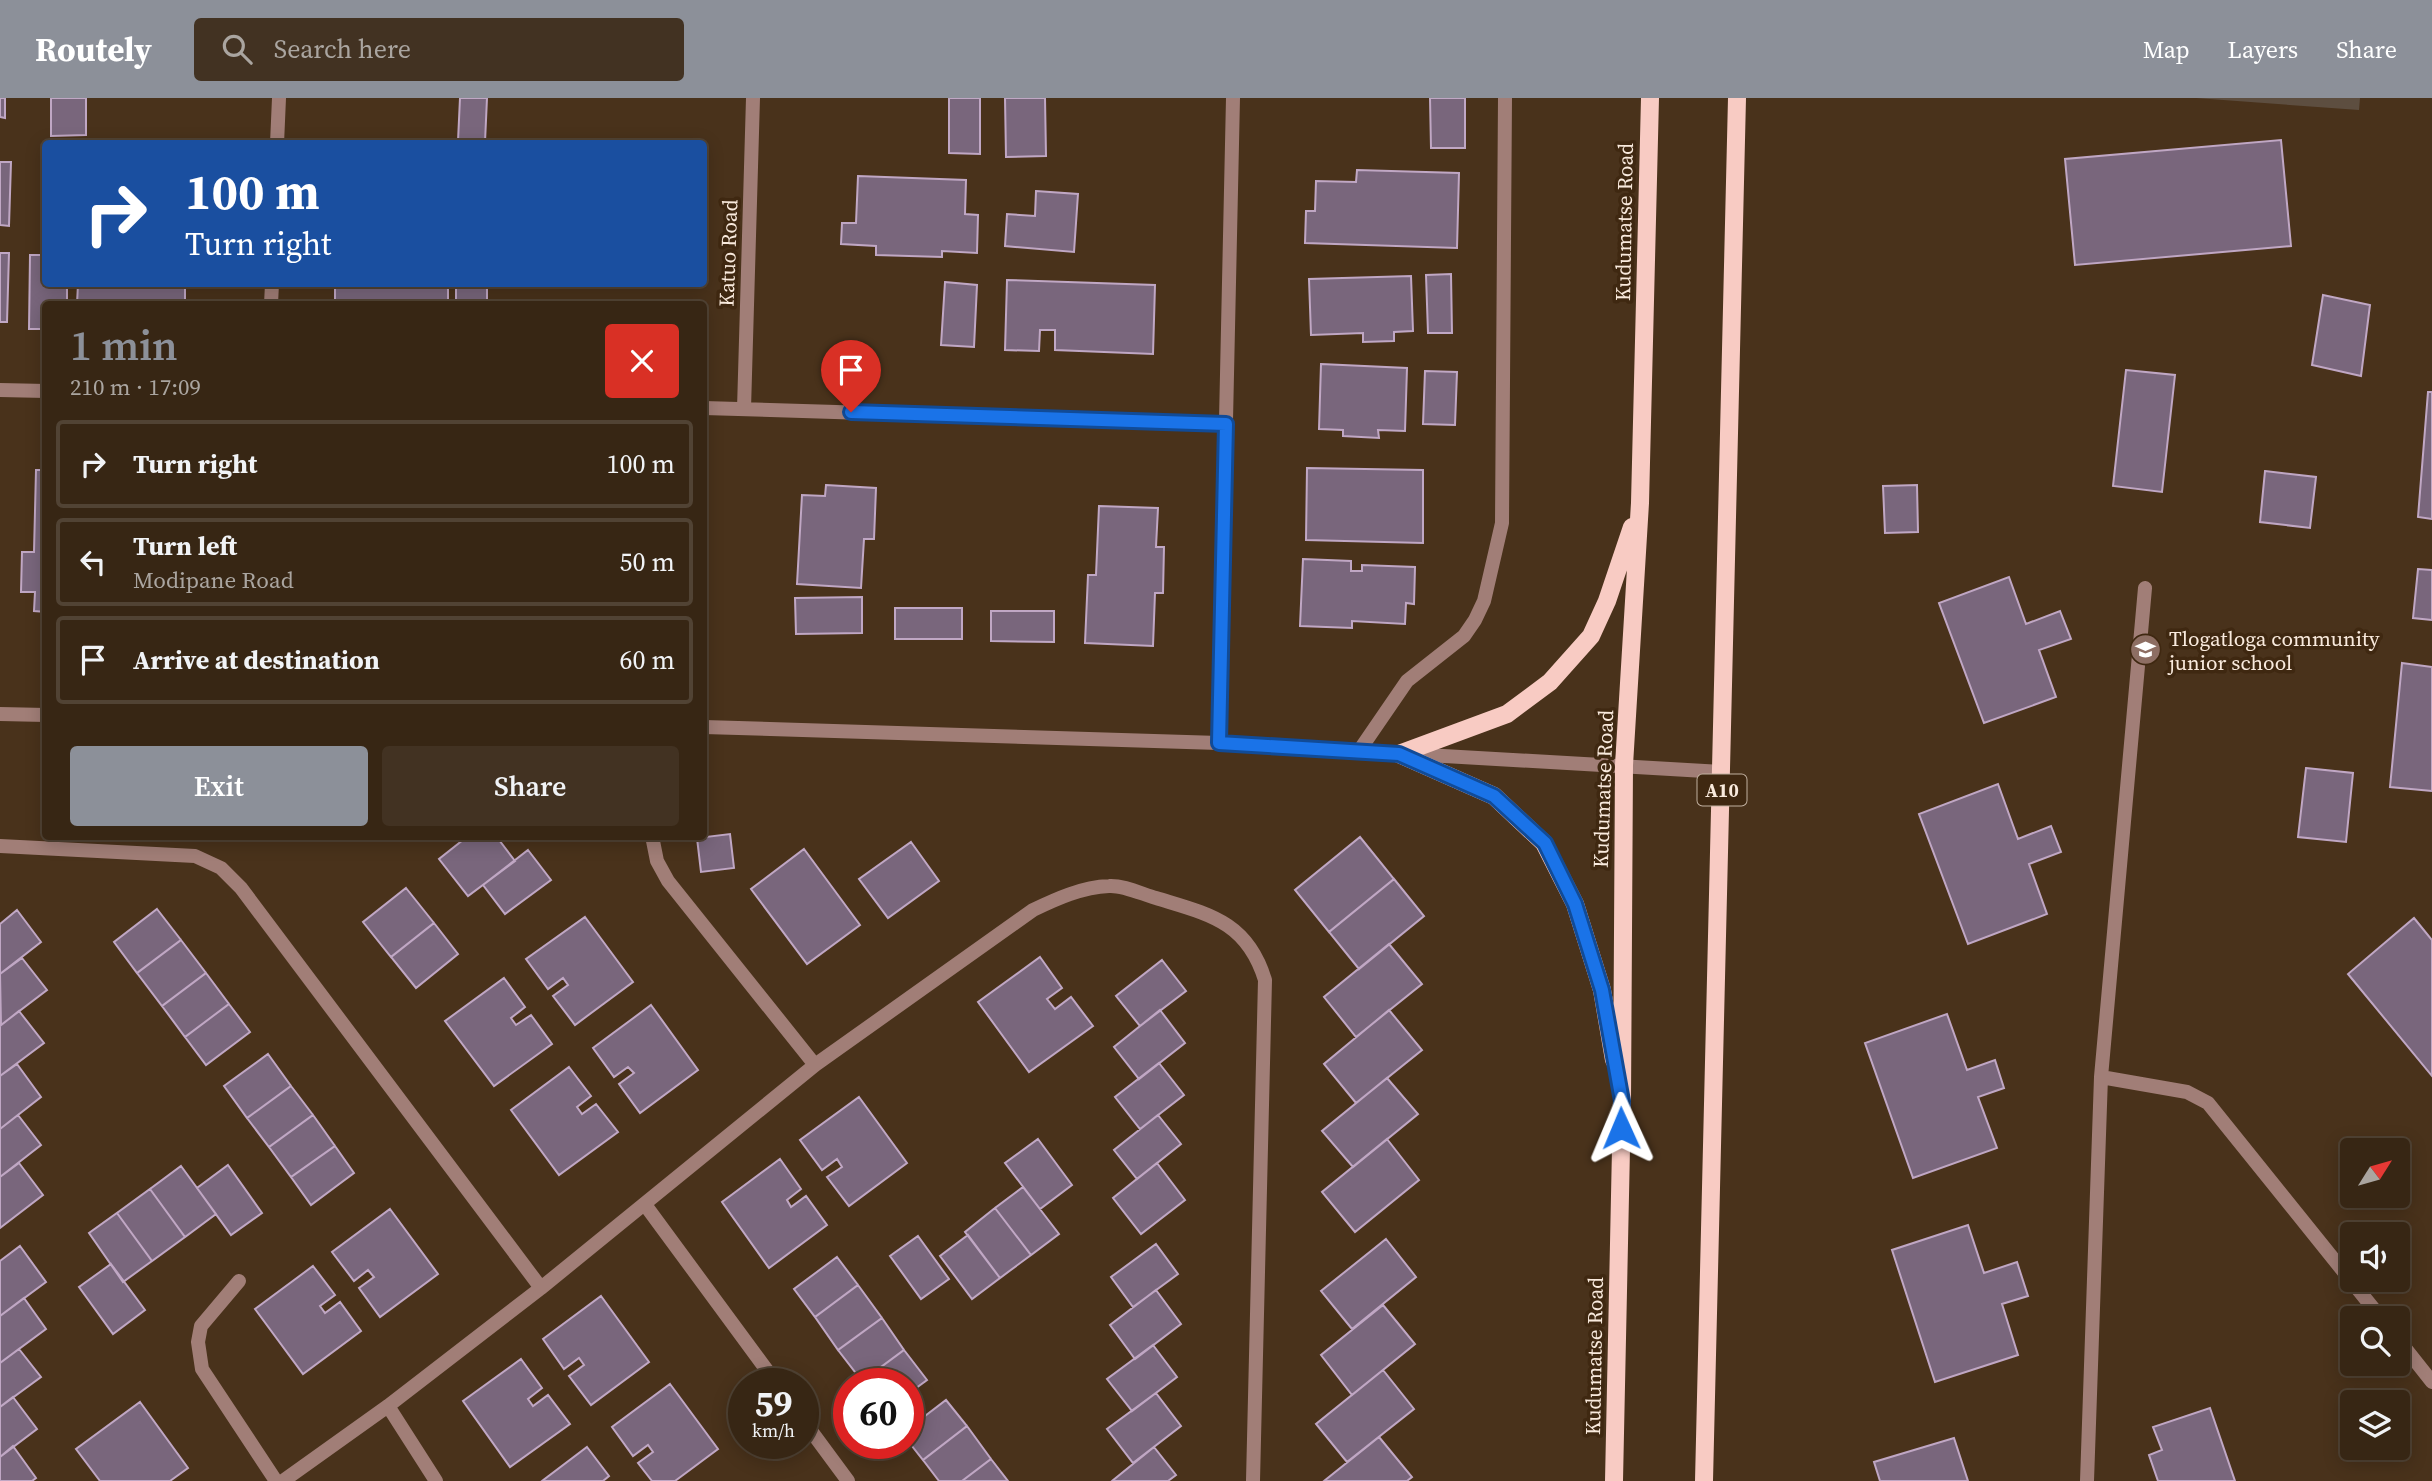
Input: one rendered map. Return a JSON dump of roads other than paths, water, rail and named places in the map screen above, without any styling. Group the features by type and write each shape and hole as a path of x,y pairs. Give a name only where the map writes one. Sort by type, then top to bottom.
{"main road":[{"name":"Kudumatse Road","path":"1614,1481 1622,1101 1624,765 1640,503 1650,98"},
{"name":"A10","path":"1704,1481 1737,98"},
{"path":"1399,754 1507,714 1550,682 1591,636 1607,601 1640,503"},
{"path":"1399,754 1494,796 1545,843 1575,904 1602,990 1622,1101"}],"street":[{"path":"277,140 279,98"},
{"name":"Katuo Road","path":"744,409 753,98"},
{"path":"1219,743 1233,98"},
{"path":"1359,751 1407,681 1464,636 1475,620 1484,601 1499,536 1503,500 1506,98"},
{"path":"0,390 42,391"},
{"path":"707,408 1226,424"},
{"path":"2087,1481 2101,1077 2145,588"},
{"path":"0,714 42,715"},
{"path":"707,727 1219,743 1722,772"},
{"path":"653,840 657,861 668,881 816,1065"},
{"path":"0,846 195,856 221,868 241,888 541,1288"},
{"path":"283,1481 388,1406 541,1288 646,1206 816,1065 1032,911 1067,894 1110,885 1216,916 1238,933 1258,957 1265,980 1253,1481"},
{"path":"2101,1077 2187,1092 2208,1103 2371,1306"},
{"path":"646,1206 765,1368"},
{"path":"239,1281 201,1326 198,1342 202,1369 276,1481"},
{"path":"2410,1354 2432,1382"},
{"path":"388,1406 436,1481"},
{"path":"819,1442 848,1481"}],"place":[{"name":"Tlogatloga community junior school","path":"2146,650"}]}
